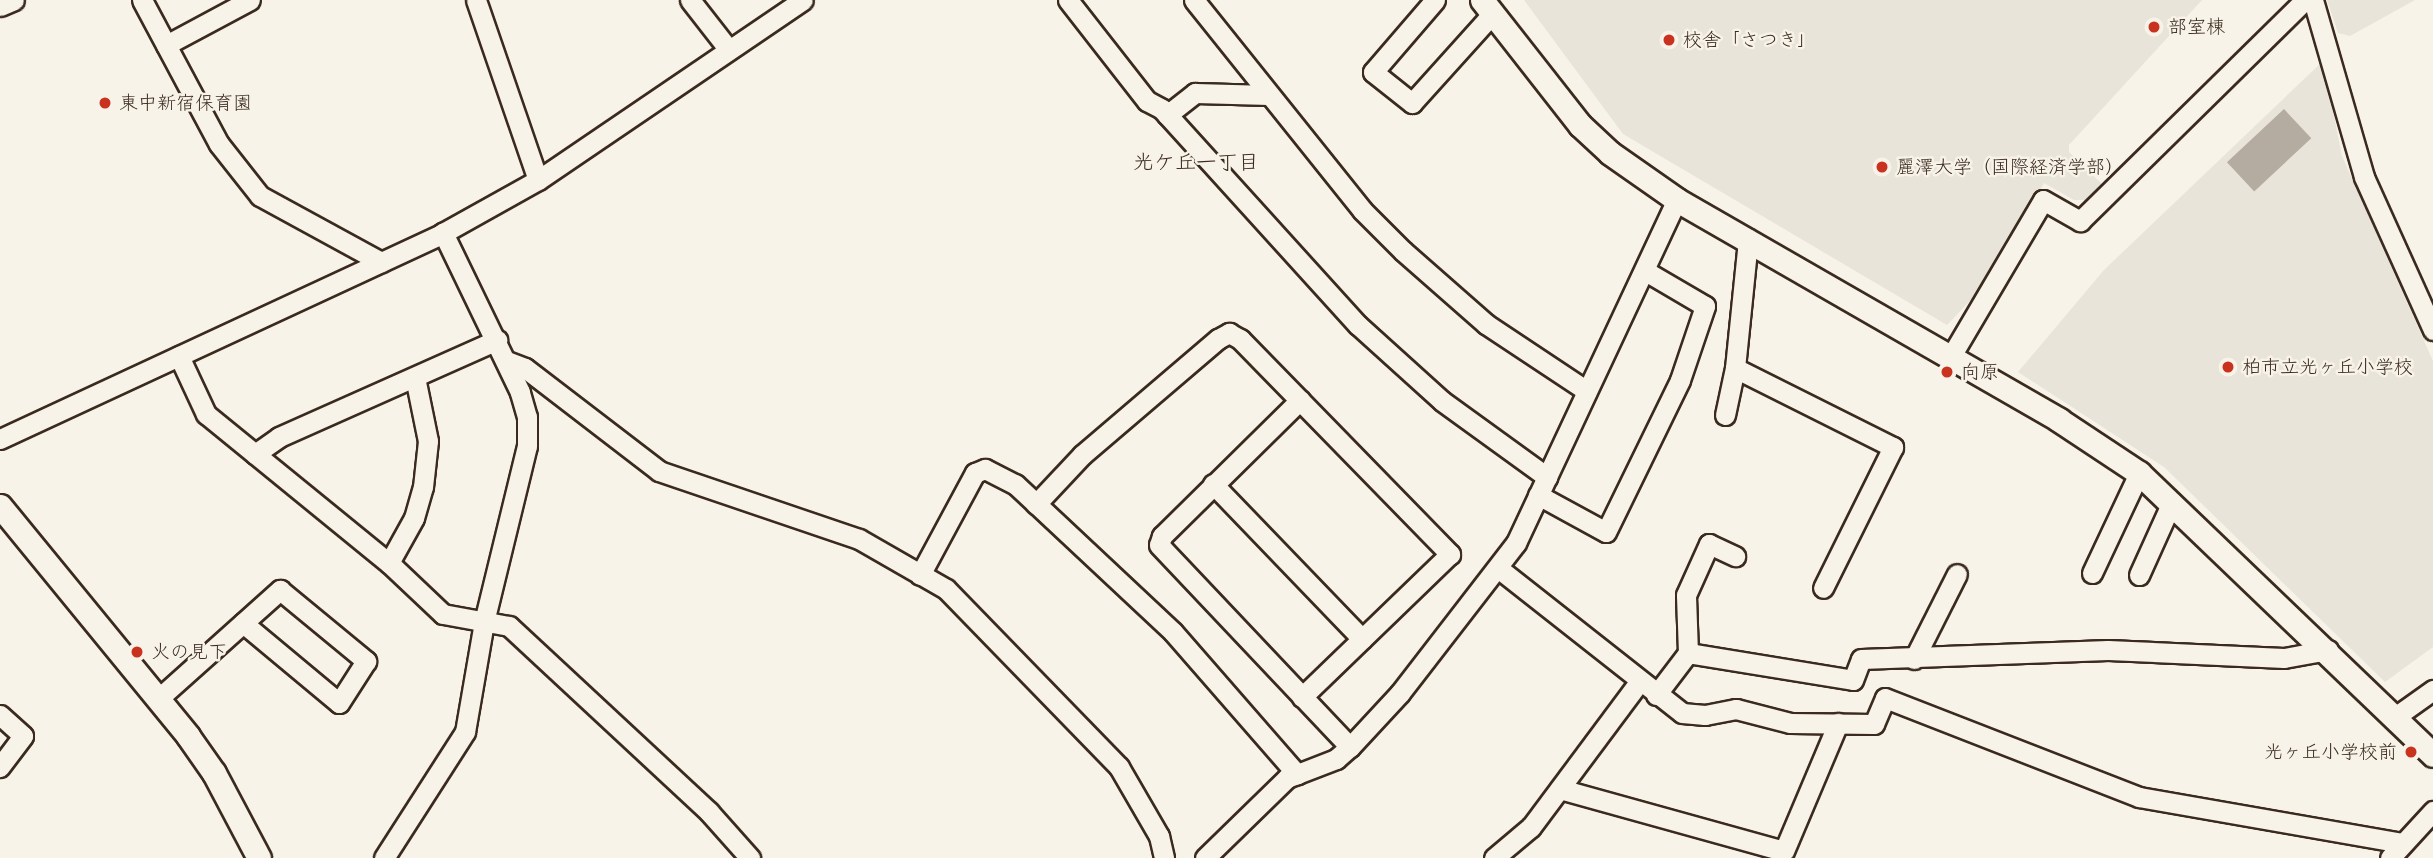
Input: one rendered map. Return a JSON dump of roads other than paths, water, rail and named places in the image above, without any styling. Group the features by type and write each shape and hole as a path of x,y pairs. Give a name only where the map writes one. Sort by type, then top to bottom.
{"street":[{"path":"0,6 14,0"},
{"path":"142,0 219,144 260,196 381,262"},
{"path":"166,45 250,0"},
{"path":"475,0 538,180"},
{"path":"690,0 729,50"},
{"path":"0,439 443,233 538,180 802,0"},
{"path":"1068,0 1147,101 1167,114 1358,325 1442,401 1547,477"},
{"path":"1194,0 1362,209 1403,251 1486,324 1587,391"},
{"path":"1435,0 1373,72 1412,103 1487,7 1580,125 1610,153 1677,200 2059,420 2139,473 2328,650 2433,755"},
{"path":"1950,358 2043,200 2080,221 2305,0"},
{"path":"2313,0 2364,177 2433,330"},
{"path":"1167,114 1195,93 1269,95"},
{"path":"1205,858 1287,778 1336,759 1350,747 1400,693 1516,542 1647,272 1677,200"},
{"path":"384,858 464,732 484,622 527,446 527,417 507,361 443,233"},
{"path":"1725,415 1735,368 1748,239"},
{"path":"1538,495 1606,532 1669,403 1705,306 1647,272"},
{"path":"1036,504 1083,454 1229,333 1240,339 1450,554 1302,698"},
{"path":"255,454 279,437 497,340"},
{"path":"179,356 206,414 389,563 443,614 509,626 743,851 723,858"},
{"path":"507,361 525,368 659,471 859,539 946,589 1119,767 1159,836 1164,858"},
{"path":"1735,368 1893,447 1823,588"},
{"path":"389,563 414,518 423,487 428,441 415,377"},
{"path":"1300,400 1162,536 1159,545 1350,747"},
{"path":"920,575 975,473 985,469 995,474 1036,504 1173,632 1297,774"},
{"path":"2092,573 2139,473"},
{"path":"1213,484 1362,639"},
{"path":"2139,575 2172,502"},
{"path":"0,506 158,699 214,773 259,858"},
{"path":"1656,695 1688,653 1686,595 1709,544 1735,556"},
{"path":"1497,568 1639,682 1682,713 1705,715 1736,709 1790,723 1874,724 1885,698 2139,797 2396,851 2433,811"},
{"path":"1914,659 1957,574"},
{"path":"158,699 243,623 280,590 366,661 340,703 243,623"},
{"path":"1688,653 1853,680 1861,659 2108,650 2284,658 2328,650"},
{"path":"1494,858 1531,827 1639,682"},
{"path":"2395,717 2433,690"},
{"path":"0,715 23,736 0,767"},
{"path":"1560,789 1784,851 1838,723"}],"place":[{"name":"部室棟","path":"2154,27"},
{"name":"校舎「さつき」","path":"1669,40"},
{"name":"東中新宿保育園","path":"105,103"},
{"name":"麗澤大学（国際経済学部）","path":"1882,167"},
{"name":"柏市立光ヶ丘小学校","path":"2228,367"},
{"name":"向原","path":"1947,372"},
{"name":"火の見下","path":"137,652"},
{"name":"光ヶ丘小学校前","path":"2411,752"}],"district":[{"name":"光ケ丘一丁目","path":"1196,162"}]}
